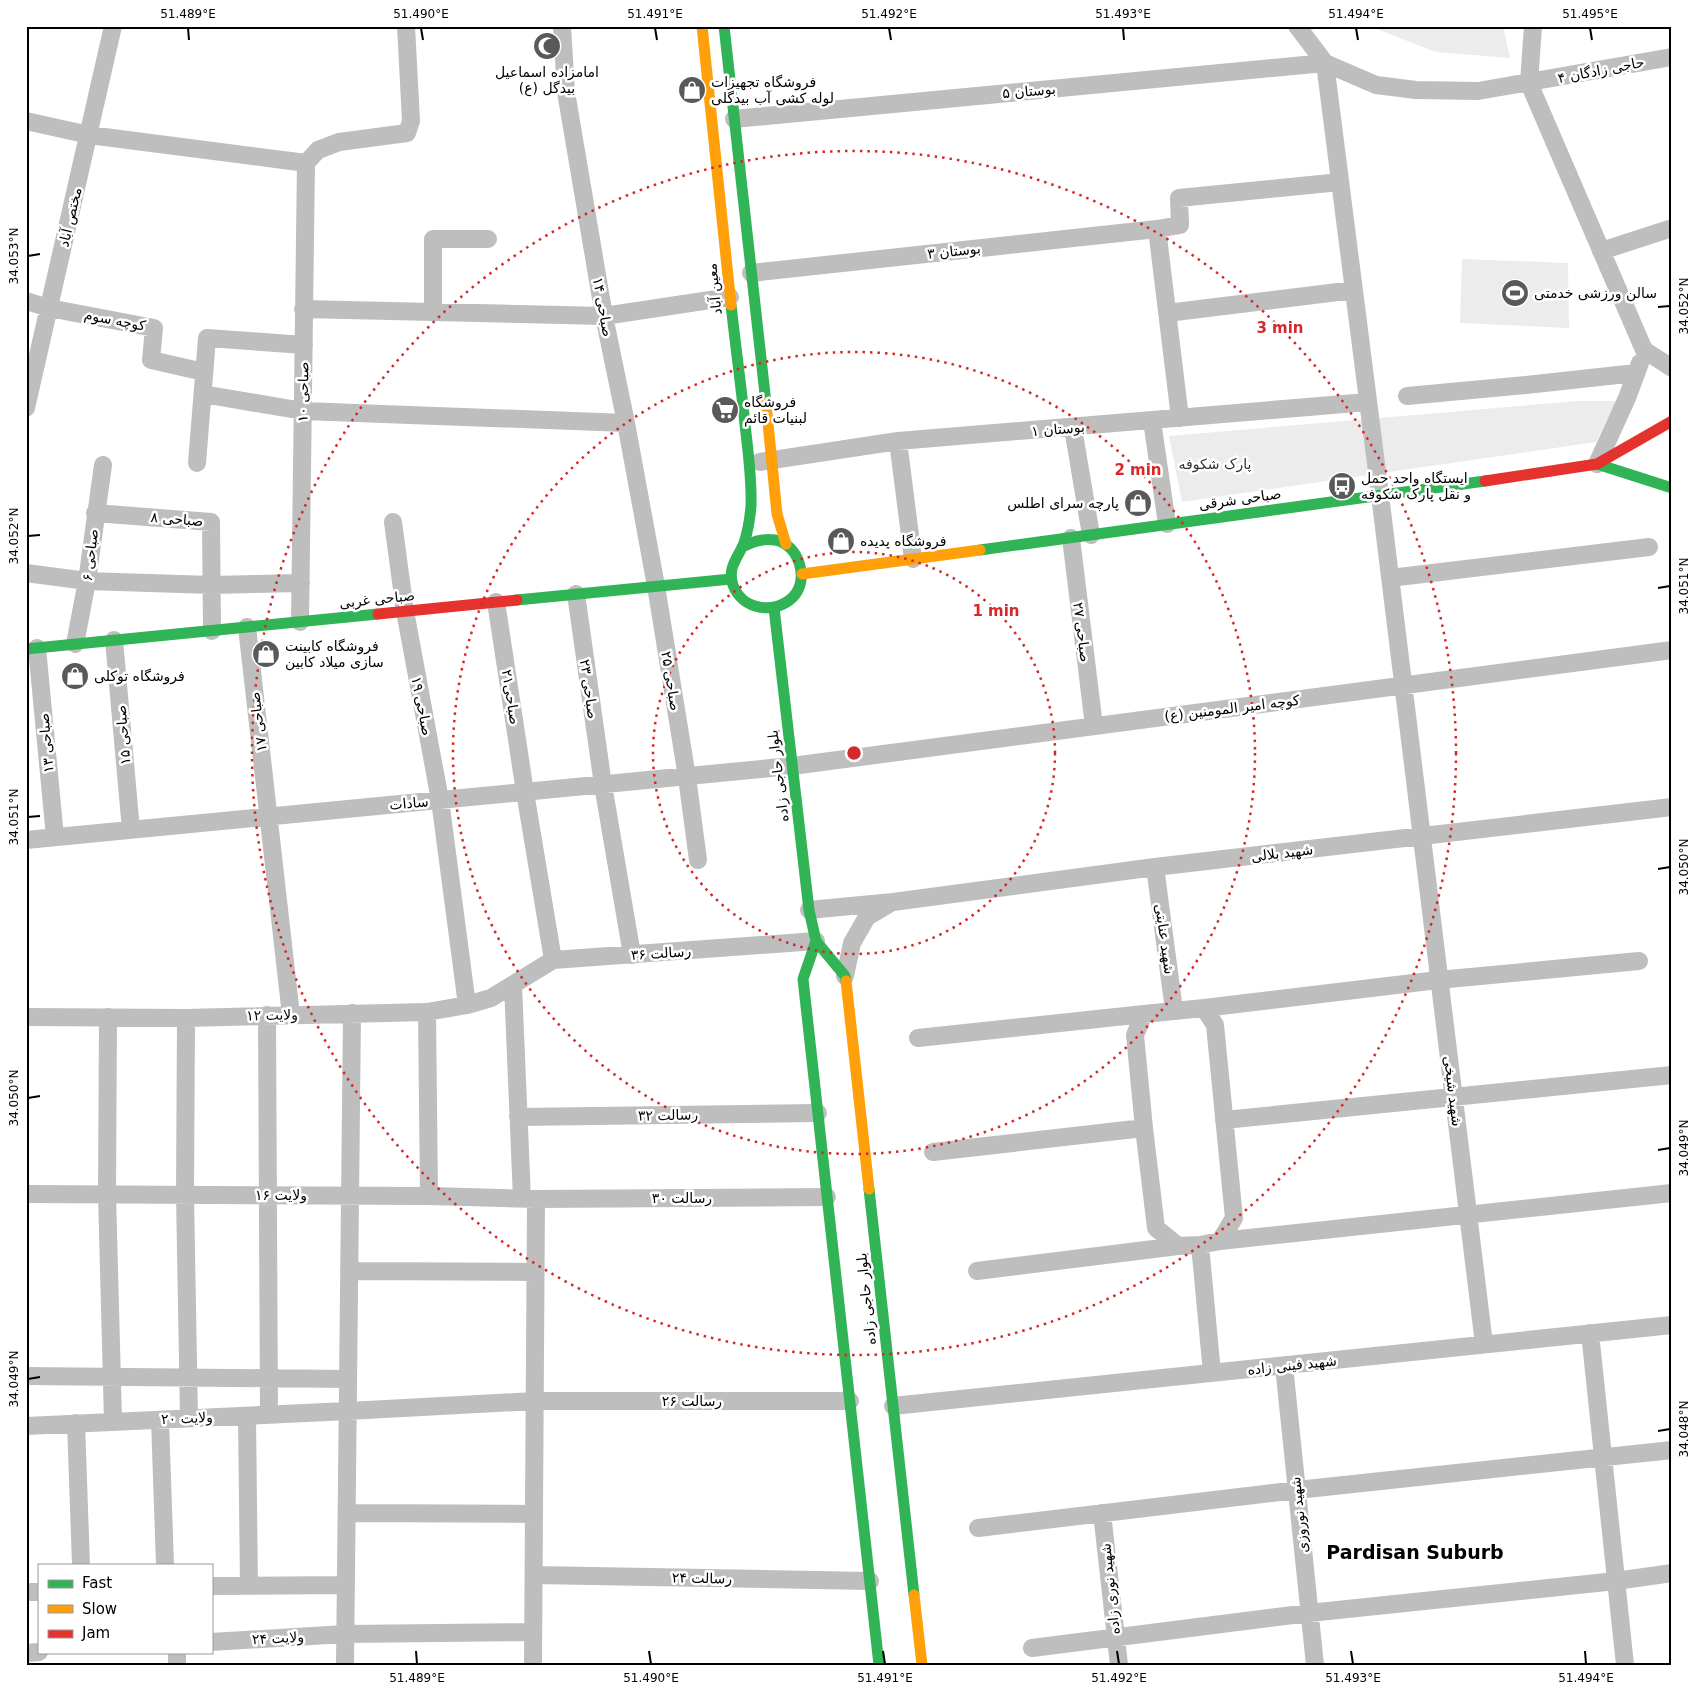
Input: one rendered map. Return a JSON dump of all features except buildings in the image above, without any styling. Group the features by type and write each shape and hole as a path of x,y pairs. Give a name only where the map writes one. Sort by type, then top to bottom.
{"street":[{"name":"مختص آباد","path":"26,408 114,26"},
{"path":"26,121 89,135 306,163 318,150 339,142 407,133 411,121 406,26"},
{"name":"صباحی ۱۴","path":"562,26 566,92 604,316 656,586"},
{"name":"معین آباد","path":"702,26 730,297 750,464 750,518 742,547"},
{"path":"724,26 777,514 786,544"},
{"path":"1297,26 1324,64"},
{"path":"1533,26 1529,83 1644,350 1672,368"},
{"name":"حاجی زادگان ۴","path":"1324,64 1376,85 1416,90 1478,91 1672,57"},
{"name":"بوستان ۵","path":"734,119 1324,64"},
{"name":"شهید شیخی","path":"1324,64 1380,496 1484,1344"},
{"name":"صباحی ۱۰","path":"300,622 306,163"},
{"name":"بوستان ۳","path":"751,274 1157,229 1180,225 1179,198 1340,182"},
{"path":"1601,251 1672,228"},
{"path":"1157,229 1180,418"},
{"path":"432,312 433,239 488,239"},
{"path":"1167,313 1354,290"},
{"path":"303,309 604,316 730,297"},
{"path":"26,301 49,308"},
{"name":"کوچه سوم","path":"49,308 154,328 151,360 204,372"},
{"path":"197,463 207,338 304,345"},
{"path":"1644,350 1627,398 1596,464 1672,488"},
{"path":"1407,396 1636,373"},
{"path":"202,394 303,411 626,423"},
{"name":"بوستان ۱","path":"750,464 898,441 1073,428 1368,402"},
{"path":"1152,420 1167,524"},
{"name":"صباحی شرقی","path":"802,574 1564,470 1596,464 1672,421"},
{"path":"1073,428 1091,535"},
{"path":"898,441 912,559"},
{"name":"صباحی ۶","path":"75,644 87,581 95,512 103,465"},
{"name":"صباحی ۸","path":"95,512 211,522 212,631"},
{"name":"صباحی ۱۹","path":"393,522 405,611 440,800 467,1006"},
{"path":"764,538 775,539 786,544 795,552 800,562 802,574 800,586 794,596 785,604 774,608 762,608 751,605 741,599 734,590 731,578 733,562 742,547 752,541 764,538"},
{"name":"صباحی ۲۷","path":"1071,538 1094,726"},
{"path":"1390,578 1649,547"},
{"path":"26,573 87,581 212,585 300,583"},
{"name":"صباحی غربی","path":"32,649 731,578"},
{"name":"صباحی ۲۵","path":"656,586 687,776 698,860"},
{"name":"صباحی ۲۳","path":"576,594 603,785 632,955"},
{"name":"صباحی۲۱","path":"496,602 553,960"},
{"name":"بلوار حاجی زاده","path":"774,608 809,910 816,941 846,976 922,1665"},
{"name":"صباحی ۱۷","path":"247,627 291,1015"},
{"name":"صباحی ۱۵","path":"114,640 131,830"},
{"name":"صباحی ۱۳","path":"32,649 55,837"},
{"name":"کوچه امیر المومنین (ع)","path":"792,766 1672,650"},
{"name":"سادات","path":"26,840 792,766"},
{"name":"شهید بلالی","path":"809,910 893,902 1155,867 1672,807"},
{"name":"شهید عنایتی","path":"1155,867 1174,1010"},
{"path":"846,976 852,943 867,917 893,902"},
{"name":"بلوار حاجی زاده","path":"816,941 803,979 879,1665"},
{"name":"رسالت ۳۶","path":"513,985 553,960 816,941"},
{"path":"918,1038 1204,1008 1438,980 1639,961"},
{"path":"513,985 518,1117 536,1272 533,1665"},
{"name":"ولایت ۱۲","path":"26,1017 186,1018 427,1012 467,1006 491,998 513,985"},
{"path":"1204,1008 1215,1025 1234,1218 1220,1241"},
{"path":"427,1012 429,1196"},
{"path":"345,1665 352,1013"},
{"path":"1144,1014 1135,1035 1156,1228 1178,1246"},
{"path":"267,1015 269,1415"},
{"path":"108,1017 108,1194 113,1422"},
{"path":"186,1018 185,1195 189,1418"},
{"path":"1224,1120 1672,1075"},
{"name":"رسالت ۳۲","path":"518,1117 818,1113"},
{"path":"933,1152 1144,1128"},
{"path":"977,1271 1178,1246 1200,1245 1220,1241 1672,1193"},
{"name":"ولایت ۱۶","path":"26,1194 429,1196 529,1199"},
{"name":"رسالت ۳۰","path":"529,1199 827,1197"},
{"path":"1200,1245 1212,1373"},
{"path":"349,1271 536,1272"},
{"name":"شهید فینی زاده","path":"893,1406 1672,1325"},
{"path":"1590,1333 1625,1665"},
{"name":"شهید نوروزی","path":"1284,1366 1315,1665"},
{"path":"26,1376 348,1379"},
{"name":"رسالت ۲۶","path":"348,1412 535,1401 850,1401"},
{"name":"ولایت ۲۰","path":"26,1426 348,1412"},
{"path":"247,1416 249,1586"},
{"path":"160,1420 165,1564"},
{"path":"76,1423 81,1564"},
{"path":"978,1528 1297,1490 1672,1450"},
{"path":"347,1513 534,1514"},
{"name":"شهید نوری زاده","path":"1102,1513 1119,1665"},
{"path":"1032,1648 1309,1613 1616,1581 1672,1573"},
{"name":"رسالت ۲۴","path":"534,1575 870,1581"},
{"path":"212,1586 346,1585"},
{"name":"ولایت ۲۴","path":"212,1642 346,1634 533,1632"}],"green space":[{"path":"1369,26 1503,26 1510,58 1436,52"},
{"name":"سالن ورزشی خدمتی","path":"1462,259 1568,263 1569,328 1460,323"},
{"name":"پارک شکوفه","path":"1578,401 1616,401 1596,442 1182,502 1169,436"}],"traffic: fast":[{"path":"724,26 766,403"},
{"path":"731,305 749,460 751,494 751,511 747,534 731,573 733,585 737,593 744,600 751,605 760,607 777,606 786,603 793,597 798,590 801,573 796,555 790,548 775,540 758,541 742,547"},
{"path":"1597,464 1672,488"},
{"path":"980,550 1485,481"},
{"path":"517,600 731,579"},
{"path":"774,608 809,910 816,941 845,976 846,981"},
{"path":"26,649 378,614"},
{"path":"816,941 803,979 879,1665"},
{"path":"869,1189 914,1595"}],"traffic: slow":[{"path":"702,26 731,305"},
{"path":"766,403 777,514 786,544"},
{"path":"802,574 980,550"},
{"path":"846,981 869,1189"},
{"path":"914,1595 922,1665"}],"traffic: jam":[{"path":"1485,481 1597,464 1672,421"},
{"path":"378,614 517,600"}],"place":[{"name":"امامزاده اسماعیل (ع) بیدگل","path":"547,46"},
{"name":"فروشگاه تجهیزات لوله کشی آب بیدگلی","path":"692,90"},
{"name":"سالن ورزشی خدمتی","path":"1515,293"},
{"name":"فروشگاه لبنیات قائم","path":"725,410"},
{"name":"ایستگاه واحد حمل و نقل پارک شکوفه","path":"1342,486"},
{"name":"پارچه سرای اطلس","path":"1138,503"},
{"name":"فروشگاه پدیده","path":"841,541"},
{"name":"فروشگاه کابینت سازی میلاد کابین","path":"266,654"},
{"name":"فروشگاه توکلی","path":"75,676"}],"district":[{"name":"Pardisan Suburb","path":"1415,1552"}]}
